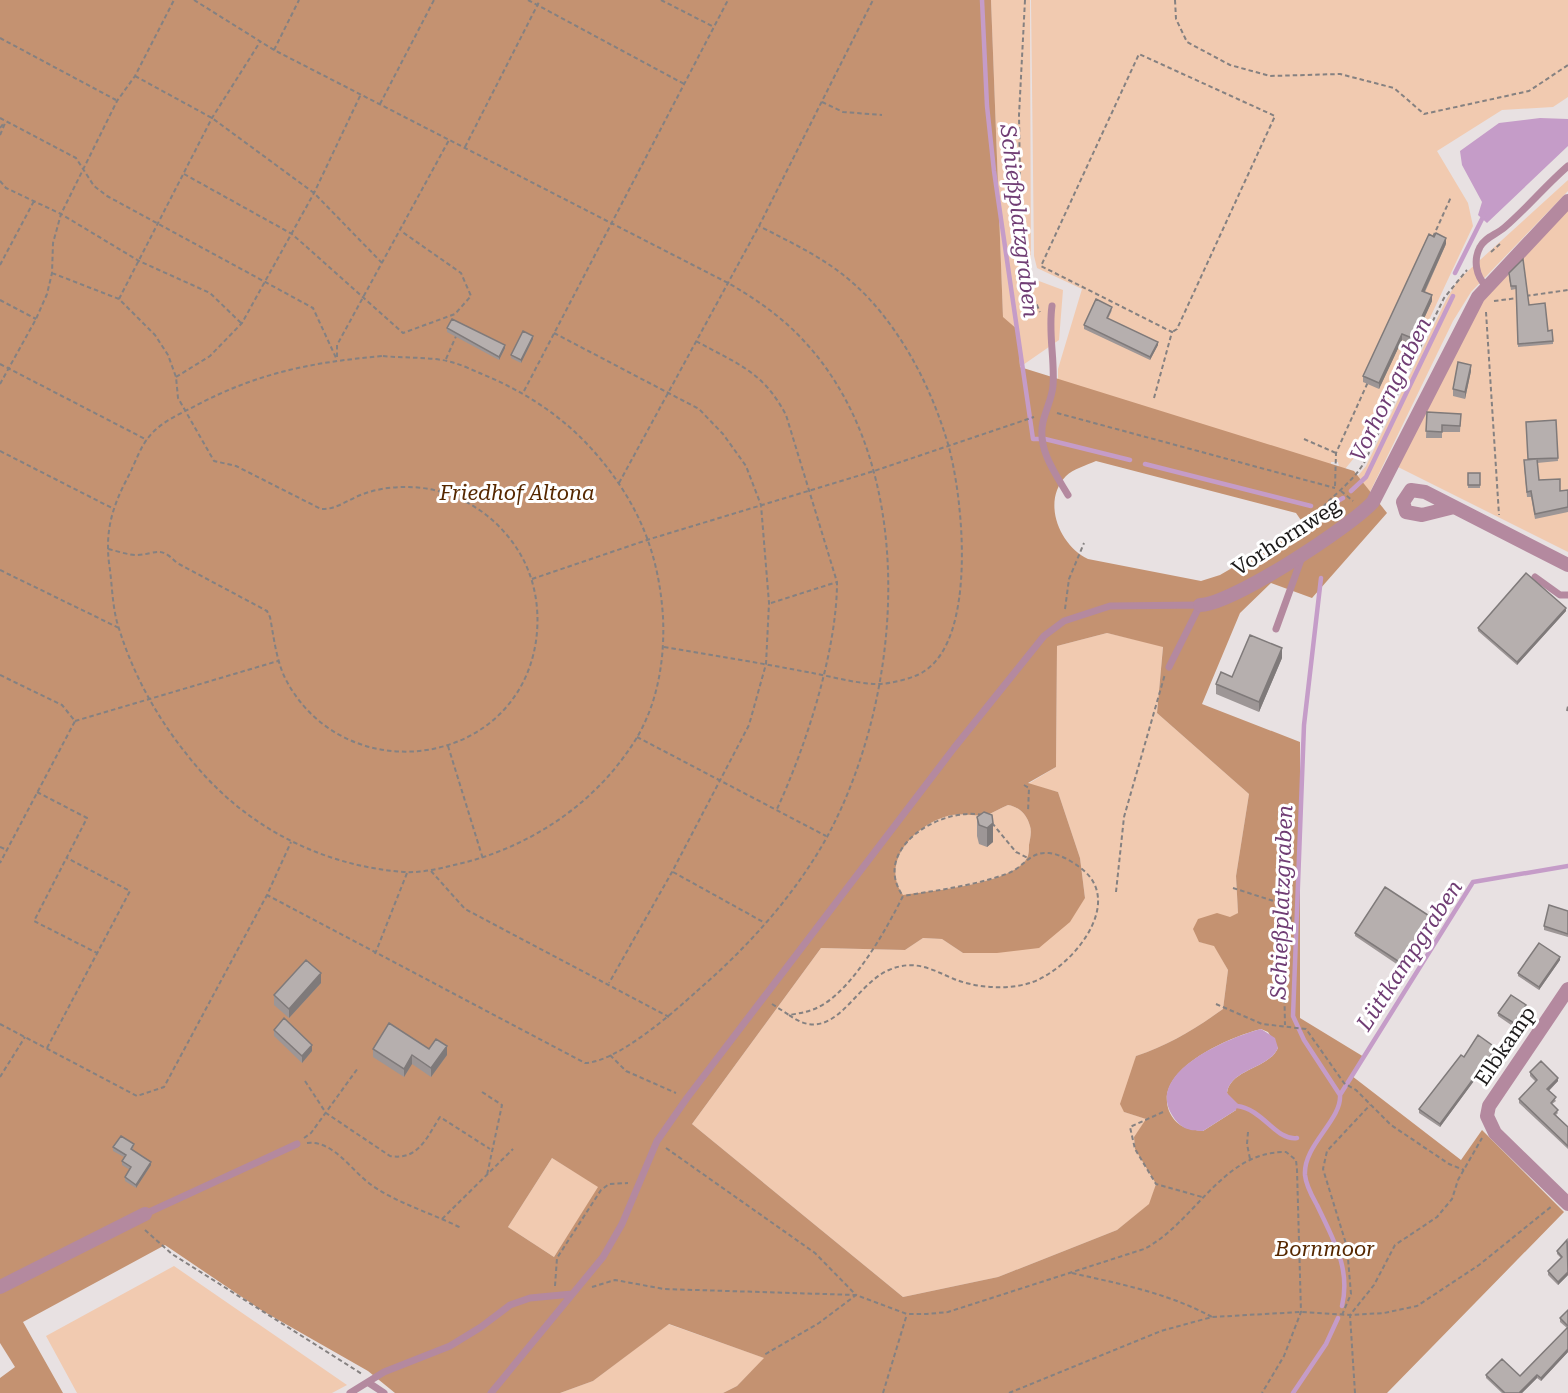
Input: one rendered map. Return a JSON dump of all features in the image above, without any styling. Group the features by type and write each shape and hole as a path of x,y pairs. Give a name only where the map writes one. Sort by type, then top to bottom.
{"street":[{"name":"Vorhornweg","path":"1200,605 1234,596 1303,545 1362,513 1373,502 1472,307 1486,286 1568,201"},
{"path":"1383,486 1404,497"},
{"path":"1454,507 1422,515 1410,515 1403,508 1404,497 1412,490 1418,489 1454,507 1500,530 1568,566"},
{"name":"Elbkamp","path":"1489,1125 1487,1116 1490,1106 1568,989"},
{"path":"1489,1125 1565,1200"},
{"path":"0,1287 139,1217"}],"lane":[{"path":"1486,286 1479,278 1476,261 1480,246 1486,239 1504,228 1568,165"},
{"path":"1052,306 1049,327 1053,387 1043,422 1042,444 1057,478 1068,495"},
{"path":"1276,629 1303,545"},
{"path":"1534,577 1560,595 1568,595"},
{"path":"491,1393 603,1257 621,1224 657,1141 687,1098 1026,656 1044,636 1064,621 1110,606 1200,605 1169,667"},
{"path":"139,1217 297,1144"},
{"path":"350,1393 384,1372 450,1346 481,1328 510,1305 530,1298 573,1294"},
{"path":"369,1383 384,1393"}],"path":[{"path":"0,384 36,319 52,273 54,243 61,214 117,101 135,76 174,0"},
{"path":"194,0 274,50 614,222 728,283 782,319 806,342 851,411 874,471 886,541 888,584 880,684 851,785 827,837 799,883 717,974 669,1017 610,1055 597,1062 585,1063 267,895"},
{"path":"274,50 299,0"},
{"path":"380,104 434,0"},
{"path":"528,0 686,85"},
{"path":"464,147 540,0"},
{"path":"660,0 715,27"},
{"path":"523,392 686,85 728,0"},
{"path":"619,483 759,226 873,0"},
{"path":"1025,0 1019,115 1024,276 1049,327"},
{"path":"1174,0 1176,19 1187,42 1230,65 1270,76 1340,74 1394,87 1424,114 1529,91 1568,65"},
{"path":"0,38 117,101"},
{"path":"119,299 212,118 260,42"},
{"path":"1154,398 1172,332 1177,329 1275,116 1139,54 1041,266 1172,332"},
{"path":"135,76 212,118 314,193 383,264"},
{"path":"176,377 210,356 242,323 314,193 361,94"},
{"path":"822,102 843,112 882,115"},
{"path":"0,118 76,158 94,186 107,196 267,280 313,308 337,360"},
{"path":"0,128 6,121"},
{"path":"0,135 6,121"},
{"path":"337,360 337,345 449,139"},
{"path":"183,174 292,234 403,333 454,314 471,296 461,273 401,231"},
{"path":"0,181 6,188 61,214 139,261 210,293 242,323"},
{"path":"1432,240 1451,197"},
{"path":"0,265 34,201"},
{"path":"664,647 880,684 923,673 941,654 954,624 960,595 963,524 948,446 920,372 882,314 858,285 827,261 759,226"},
{"path":"1303,545 1316,513 1325,502 1341,490 1364,463 1444,298 1458,278 1503,241"},
{"path":"52,273 119,299 155,335 168,355 176,377 178,398 214,461 236,466 321,509 333,508 364,494 398,487 433,490 466,501 481,510 506,534 525,563 532,579 538,613 535,648 524,678 514,695 491,721 477,732 448,746 429,751 394,752 368,748 344,738 322,724 303,706 278,661 270,617 261,607 177,563 167,553 160,551 137,555 108,549"},
{"path":"1500,530 1485,302 1568,290"},
{"path":"0,300 36,319"},
{"path":"446,360 457,331"},
{"path":"554,333 699,409 723,434 746,466 761,505 769,603 766,664 748,725 672,872 609,983"},
{"path":"696,341 757,375 774,392 786,415 811,490 837,582 837,604 823,675 795,770 777,809"},
{"path":"383,356 446,360 523,392 574,429 619,483 639,514 650,539 661,592 664,647 655,695 637,737 609,775 575,808 531,839 483,859 431,871 407,872 347,864 291,842 251,817 214,787 178,745 148,700 120,629 108,549 112,508 147,440 159,426 254,378 337,360 383,356"},
{"path":"0,364 147,440"},
{"path":"1335,488 1336,453 1370,378"},
{"path":"532,579 650,539 874,471 1047,411 1335,488 1341,490 1362,513"},
{"path":"1304,439 1336,453"},
{"path":"0,451 112,508"},
{"path":"1064,621 1069,579 1084,543"},
{"path":"0,570 120,629"},
{"path":"769,603 837,582"},
{"path":"0,863 75,721 278,661"},
{"path":"1116,891 1124,817 1155,704 1169,667"},
{"path":"0,675 62,705 75,721"},
{"path":"1567,711 1568,706"},
{"path":"637,737 722,779 827,837"},
{"path":"448,746 483,859"},
{"path":"1024,785 1029,788 1028,812"},
{"path":"37,792 87,818 34,921 98,953"},
{"path":"903,896 895,878 897,860 915,834 936,820 971,813 986,816 1016,852 1028,858"},
{"path":"909,830 915,834"},
{"path":"0,1024 137,1096 164,1087 267,895 291,842"},
{"path":"0,847 7,850"},
{"path":"763,997 801,1024 816,1026 831,1019 874,978 905,965 921,964 954,979 998,987 1030,983 1048,973 1077,948 1087,934 1100,905 1098,891 1089,875 1060,856 1039,853 1028,858 1009,874 967,885 903,896"},
{"path":"47,1048 130,891 67,858"},
{"path":"431,871 465,909 609,983 669,1017"},
{"path":"375,954 407,872"},
{"path":"672,872 765,923"},
{"path":"1233,888 1283,904 1291,916 1284,977 1285,1025"},
{"path":"789,1015 810,1011 826,1003 850,978 881,938 903,896"},
{"path":"1215,1004 1262,1024 1306,1029 1344,1083 1391,1125 1449,1164 1464,1170"},
{"path":"0,1077 25,1037"},
{"path":"610,1055 626,1071 687,1098"},
{"path":"297,1144 311,1133 358,1068"},
{"path":"305,1081 326,1113 390,1156 402,1158 412,1155 421,1147 440,1117 490,1149"},
{"path":"482,1092 502,1105 490,1149 487,1175"},
{"path":"1342,1315 1351,1294 1347,1247 1323,1169 1327,1151 1370,1105"},
{"path":"1163,1112 1130,1127 1135,1149 1156,1184 1202,1197"},
{"path":"1355,1393 1350,1315 1374,1285 1395,1245 1437,1217 1452,1199 1464,1170 1489,1125"},
{"path":"1248,1132 1247,1144 1250,1160"},
{"path":"657,1141 815,1254 856,1295"},
{"path":"297,1144 315,1142 330,1148 387,1196 461,1228"},
{"path":"442,1219 513,1149"},
{"path":"573,1294 615,1280 664,1289 856,1295 907,1314 948,1312 1131,1254 1158,1242 1202,1197 1236,1168 1270,1152 1287,1152 1296,1160 1301,1312 1284,1356 1262,1393"},
{"path":"556,1294 557,1258 601,1190 609,1184 637,1185"},
{"path":"1009,1393 1161,1331 1212,1317 1301,1312 1350,1315 1384,1313 1417,1306 1479,1265 1565,1200"},
{"path":"139,1217 172,1254 359,1372 369,1383"},
{"path":"1069,1272 1154,1293 1185,1303 1212,1317"},
{"path":"764,1355 819,1323 856,1295"},
{"path":"883,1393 907,1314"}],"shaded area":[{"path":"991,0 1030,0 1031,278 1063,290 1059,340 1020,367 1018,331 1003,318"},
{"path":"1031,0 1568,0 1568,97 1553,107 1502,110 1437,151 1468,203 1473,226 1414,352 1363,447 1345,469 1339,467 1338,462 1331,462 1331,465 1058,392 1058,369 1082,289 1037,268 1034,256"},
{"path":"1540,118 1568,119 1568,146 1487,223 1478,215 1482,202 1462,165 1460,151 1499,123"},
{"path":"1568,180 1568,191 1471,292 1453,321 1370,492 1358,476 1366,466 1446,300 1458,280"},
{"path":"1568,210 1568,552 1396,466 1481,296"},
{"path":"1107,633 1163,646 1157,713 1249,794 1236,876 1238,913 1199,942 1214,945 1228,970 1223,1009 1181,1036 1136,1056 1124,1112 1147,1119 1134,1137 1135,1149 1156,1184 1150,1204 1117,1230 998,1277 903,1297 692,1124 821,948 905,950 923,938 942,939 963,953 1085,898 1080,858 1058,792 1028,784 1056,767 1057,646"},
{"path":"1008,805 1022,812 1031,828 1028,855 1019,867 1006,874 970,885 903,896 897,883 896,870 905,845 915,835 938,819 960,814 990,814"},
{"path":"1261,1029 1275,1038 1278,1048 1267,1061 1242,1074 1230,1085 1227,1093 1238,1104 1236,1110 1203,1131 1181,1126 1172,1115 1167,1099 1170,1085 1180,1071 1212,1048"},
{"path":"552,1158 599,1187 554,1257 508,1227"},
{"path":"174,1266 347,1385 332,1393 77,1393 46,1336"},
{"path":"668,1324 765,1358 737,1386 723,1393 560,1393 593,1381"}],"green space":[{"name":"Friedhof Altona","path":"0,0 991,0 1003,317 1018,330 1020,367 1354,471 1387,513 1312,598 1271,583 1240,613 1202,704 1300,742 1300,1018 1364,1057 1352,1076 1461,1160 1482,1130 1564,1212 1387,1393 723,1393 737,1386 764,1358 669,1324 593,1381 560,1393 395,1393 368,1371 261,1310 165,1245 23,1322 63,1393 0,1393 0,1378 15,1367 0,1343","holes":["1096,461 1296,513 1305,526 1296,538 1280,540 1220,575 1201,581 1088,559 1078,553 1062,534 1055,510 1055,498 1059,486 1066,476","1107,633 1163,647 1157,713 1249,794 1236,876 1238,913 1230,917 1217,913 1198,919 1193,929 1199,942 1214,946 1228,970 1223,1009 1181,1036 1136,1056 1120,1104 1124,1112 1146,1119 1134,1137 1135,1149 1156,1184 1149,1204 1117,1230 998,1277 903,1297 692,1124 821,948 905,950 923,938 942,939 963,953 997,953 1039,948 1070,922 1085,898 1080,858 1058,792 1028,783 1056,767 1057,646","1008,805 1022,812 1027,818 1031,828 1028,855 1019,867 1006,874 970,885 903,895 897,882 896,869 905,845 915,835 938,819 951,815 990,814","1261,1029 1268,1032 1278,1048 1267,1061 1242,1074 1230,1085 1227,1093 1236,1110 1203,1131 1179,1124 1169,1111 1167,1096 1172,1082 1197,1057 1231,1039","552,1158 598,1187 554,1257 508,1227"]}],"building":[{"path":"1436,233 1446,238 1422,291 1432,295 1412,338 1402,334 1379,383 1363,376 1429,234 1434,237"},
{"path":"1523,259 1529,305 1545,303 1548,331 1552,330 1553,341 1518,344 1516,286 1511,286 1509,273"},
{"path":"1096,299 1112,307 1107,318 1158,342 1150,357 1084,325"},
{"path":"452,319 505,345 499,357 447,328"},
{"path":"523,331 533,336 521,360 511,355"},
{"path":"1458,362 1471,365 1465,392 1453,389"},
{"path":"1427,412 1461,414 1460,426 1442,425 1442,432 1426,431"},
{"path":"1556,420 1558,458 1528,459 1526,422"},
{"path":"1537,459 1539,480 1560,479 1560,491 1568,490 1568,507 1535,514 1531,491 1527,492 1524,460"},
{"path":"1468,473 1480,473 1480,485 1468,485"},
{"path":"1526,573 1566,608 1517,662 1478,628"},
{"path":"1250,635 1282,648 1259,702 1216,684 1221,672 1232,677"},
{"path":"984,812 992,815 993,823 987,828 979,825 977,817"},
{"path":"1385,887 1434,919 1404,965 1355,933"},
{"path":"1549,905 1568,911 1568,934 1544,926"},
{"path":"1539,943 1560,957 1539,987 1518,973"},
{"path":"306,960 321,973 289,1009 274,995"},
{"path":"1511,995 1526,1005 1514,1023 1498,1013"},
{"path":"284,1018 312,1045 302,1056 274,1030"},
{"path":"389,1023 429,1049 436,1039 447,1046 431,1068 412,1055 404,1069 373,1049"},
{"path":"1478,1035 1496,1048 1440,1124 1419,1109 1461,1055 1464,1057"},
{"path":"1541,1061 1558,1078 1547,1089 1556,1097 1551,1103 1558,1110 1554,1114 1568,1127 1568,1146 1519,1099 1537,1080 1530,1072"},
{"path":"121,1136 134,1144 131,1149 151,1162 136,1185 125,1177 131,1167 122,1161 126,1155 113,1147"},
{"path":"1567,1240 1568,1272 1558,1282 1548,1271 1562,1257 1557,1251"},
{"path":"1568,1310 1568,1326 1560,1318"},
{"path":"1568,1327 1568,1349 1541,1378 1537,1375 1521,1393 1505,1393 1486,1375 1502,1359 1520,1376"}],"waterway":[{"name":"Schießplatzgraben","path":"982,0 987,106 994,171 1033,439 1039,439"},
{"name":"Vorhorngraben","path":"1455,273 1484,215"},
{"name":"Vorhorngraben","path":"1351,491 1366,477 1453,296"},
{"name":"Schießplatzgraben","path":"1045,439 1130,460"},
{"name":"Schießplatzgraben","path":"1145,464 1311,506"},
{"name":"Vorhorngraben","path":"1324,517 1325,508 1343,498"},
{"name":"Schießplatzgraben","path":"1321,578 1304,725 1293,1016 1304,1040 1340,1095 1335,1114 1310,1153 1305,1175 1339,1254 1344,1279 1342,1306"},
{"name":"Lüttkampgraben","path":"1340,1095 1473,882 1568,866"},
{"path":"1237,1106 1254,1113 1282,1135 1297,1138"},
{"name":"Schießplatzgraben","path":"1293,1393 1326,1344 1338,1318"}],"park label":[{"name":"Bornmoor","path":"1325,1249"}]}
